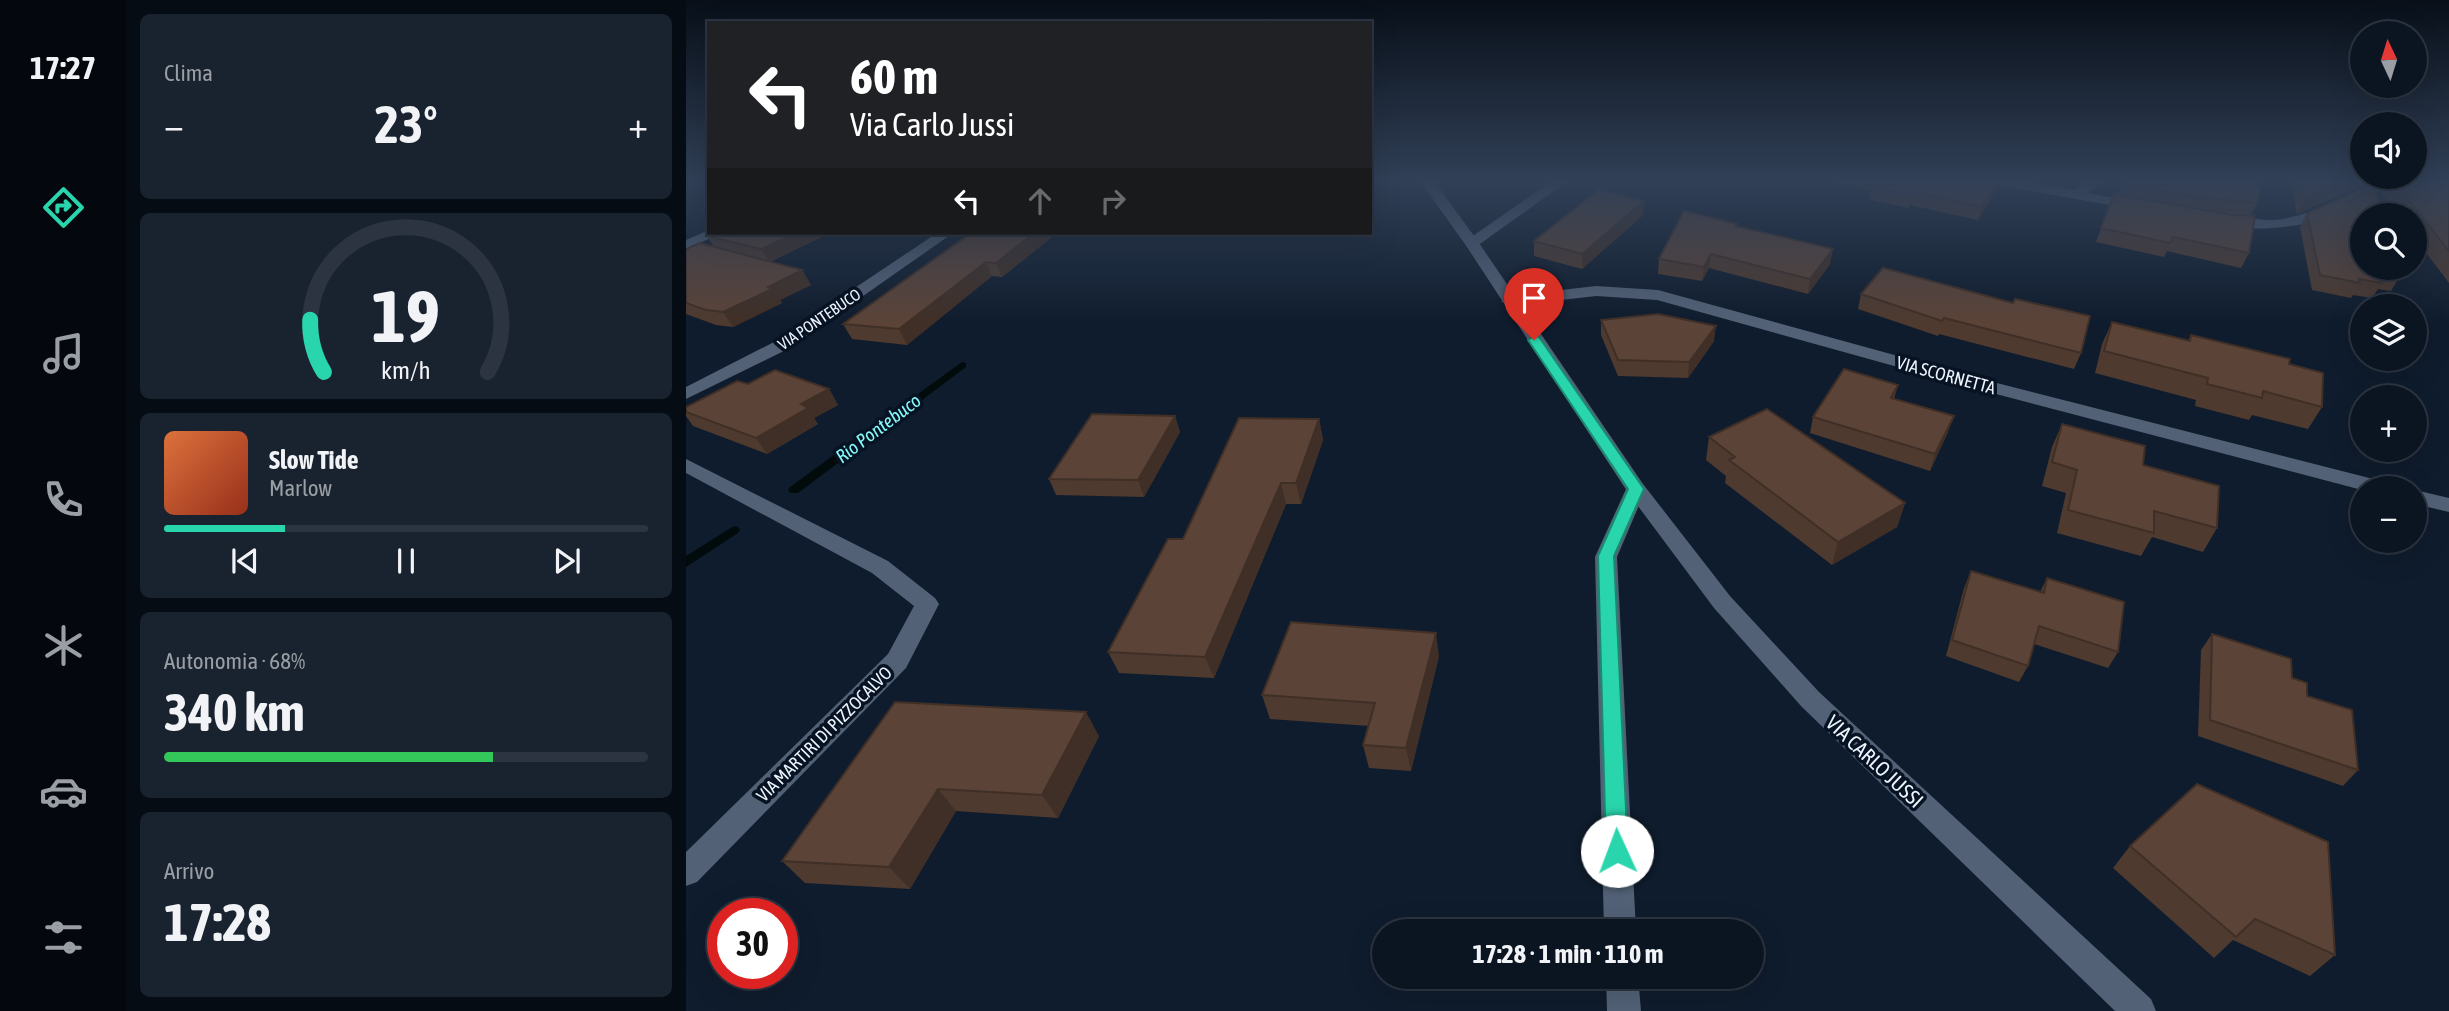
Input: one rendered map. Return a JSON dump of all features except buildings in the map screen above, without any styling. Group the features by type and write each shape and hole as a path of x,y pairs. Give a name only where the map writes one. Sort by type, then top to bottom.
{"street":[{"name":"VIA CARLO JUSSI","path":"1461,228 1636,489 1722,602 1810,699 2139,1011"},
{"path":"1472,243 1493,228"},
{"path":"686,245 710,235"},
{"name":"VIA PONTEBUCO","path":"686,394 780,346 943,235"},
{"name":"VIA SCORNETTA","path":"1509,301 1596,291 1658,295 1983,385 2350,480"},
{"name":"VIA MARTIRI DI PIZZOCALVO","path":"686,465 880,567 927,604 897,661 686,872"},
{"path":"1620,919 1606,556 1636,489"},
{"path":"2427,500 2449,505"},
{"path":"1622,989 1623,1011"}],"waterway":[{"name":"Rio Pontebuco","path":"794,490 962,365"},
{"name":"Rio Pontebuco","path":"686,562 734,530"}],"route":[{"path":"1534,340 1636,489 1606,556 1617,851"}]}
